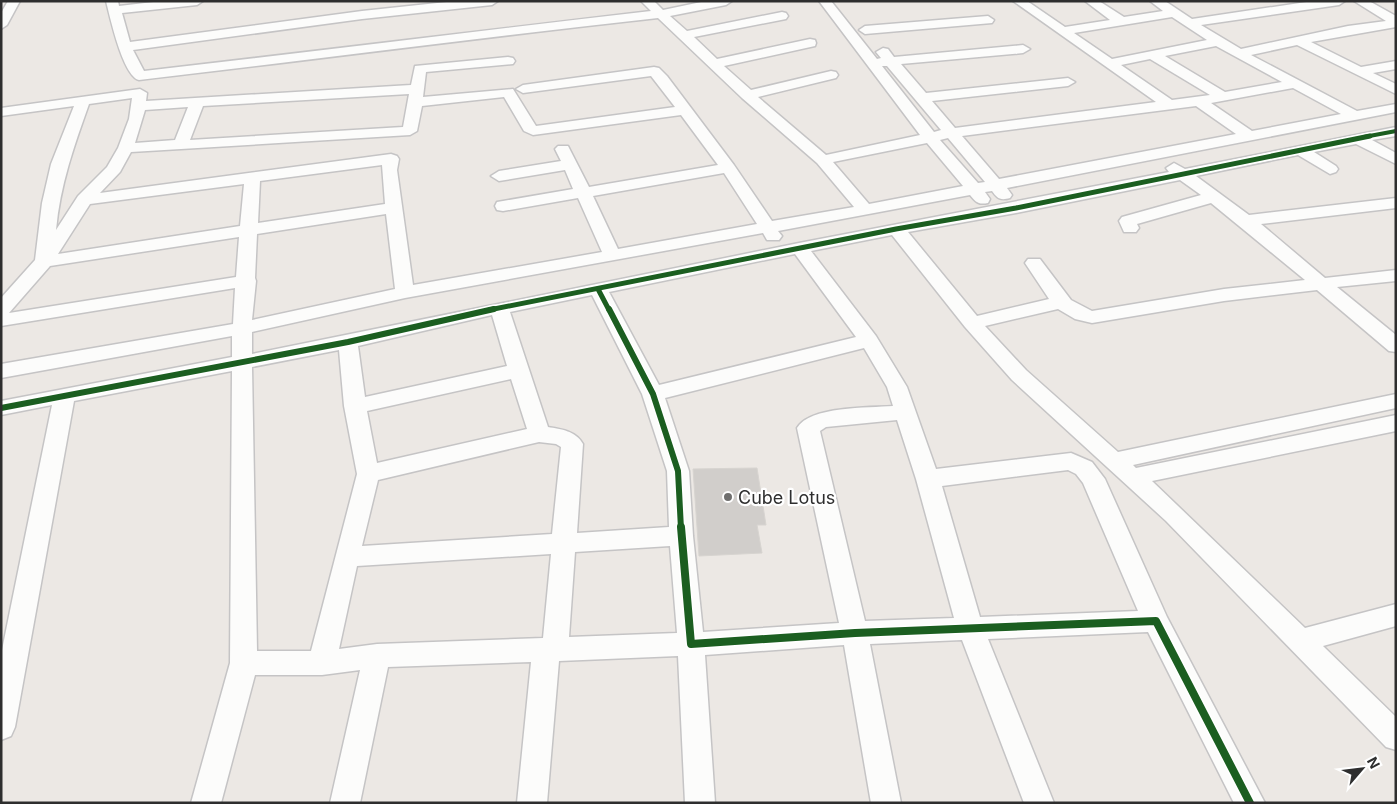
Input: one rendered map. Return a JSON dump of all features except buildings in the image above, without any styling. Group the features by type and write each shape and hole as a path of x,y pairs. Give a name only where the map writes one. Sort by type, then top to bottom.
{"street":[{"path":"1,25 14,1"},
{"path":"1,310 44,262 84,200 114,169 126,148 136,119 139,100 139,76 125,47 114,5 197,1"},
{"path":"360,1 362,39"},
{"path":"125,47 362,15 492,1"},
{"path":"647,1 682,36 747,95 823,160 865,210"},
{"path":"422,55 726,1"},
{"path":"825,1 875,63 930,137 994,212"},
{"path":"842,1 995,187 1016,208"},
{"path":"1019,1 1169,105"},
{"path":"1091,1 1122,22"},
{"path":"1156,1 1218,42 1355,116"},
{"path":"1258,1 1276,10"},
{"path":"1190,23 1339,1"},
{"path":"1360,1 1396,22"},
{"path":"1296,8 1341,32"},
{"path":"1063,31 1174,13"},
{"path":"682,36 782,16"},
{"path":"865,30 988,20"},
{"path":"1240,53 1396,22"},
{"path":"139,76 362,39 422,55 508,62"},
{"path":"1298,40 1396,90"},
{"path":"1110,63 1218,42"},
{"path":"713,64 810,43"},
{"path":"875,63 1023,49"},
{"path":"405,292 389,170 391,159 410,131 422,55"},
{"path":"1154,55 1222,96"},
{"path":"1359,71 1396,65"},
{"path":"522,89 654,72 662,79 728,168 766,227 791,250 869,340 897,387 928,479 971,630 1039,803"},
{"path":"747,95 831,75"},
{"path":"922,98 1068,82"},
{"path":"823,160 950,133 1199,101 1293,84"},
{"path":"1,112 83,101 139,100 197,103 508,92 529,128 533,131 685,110"},
{"path":"44,262 50,202 59,164 83,101"},
{"path":"1199,101 1249,136"},
{"path":"181,144 197,103"},
{"path":"1,371 242,328 405,292 995,187 1154,153 1396,108"},
{"path":"126,148 410,131"},
{"path":"1,408 348,342 499,308 896,229 1016,208 1396,131"},
{"path":"1357,138 1395,159"},
{"path":"564,149 612,255"},
{"path":"1299,150 1330,169"},
{"path":"1154,153 1246,221 1396,346"},
{"path":"84,200 391,159"},
{"path":"499,176 571,164"},
{"path":"503,206 728,168"},
{"path":"206,803 244,663 242,328 247,281 252,178"},
{"path":"1130,228 1128,221 1213,197"},
{"path":"1246,221 1396,203"},
{"path":"44,262 394,208"},
{"path":"896,229 972,323 1019,375 1132,477 1300,640 1396,737"},
{"path":"1034,263 1061,302 1074,313 1092,318 1224,295 1396,275"},
{"path":"1,320 247,281"},
{"path":"598,289 653,394 678,471 700,803"},
{"path":"972,323 1061,302"},
{"path":"499,308 539,434"},
{"path":"653,394 869,340"},
{"path":"322,663 368,474 355,406 348,342"},
{"path":"355,406 518,370"},
{"path":"1,727 65,395"},
{"path":"1114,461 1396,401"},
{"path":"1372,406 1393,423"},
{"path":"886,803 855,633 808,428 821,420 906,412"},
{"path":"1132,477 1393,423"},
{"path":"368,474 539,434 561,437 572,444 563,543 532,803"},
{"path":"928,479 1071,461 1084,468 1093,479 1156,621 1250,803"},
{"path":"347,557 681,536"},
{"path":"1300,640 1396,615"},
{"path":"244,663 322,663 377,656 690,644 855,633 971,630 1156,621"},
{"path":"345,803 377,656"}],"cycle path":[{"path":"1,408 348,342 499,308 896,229 1016,208 1396,131"},
{"path":"598,289 653,394 678,471 681,536 691,644 855,633 1156,621 1250,803"}],"place":[{"name":"Cube Lotus","path":"728,497"}]}
